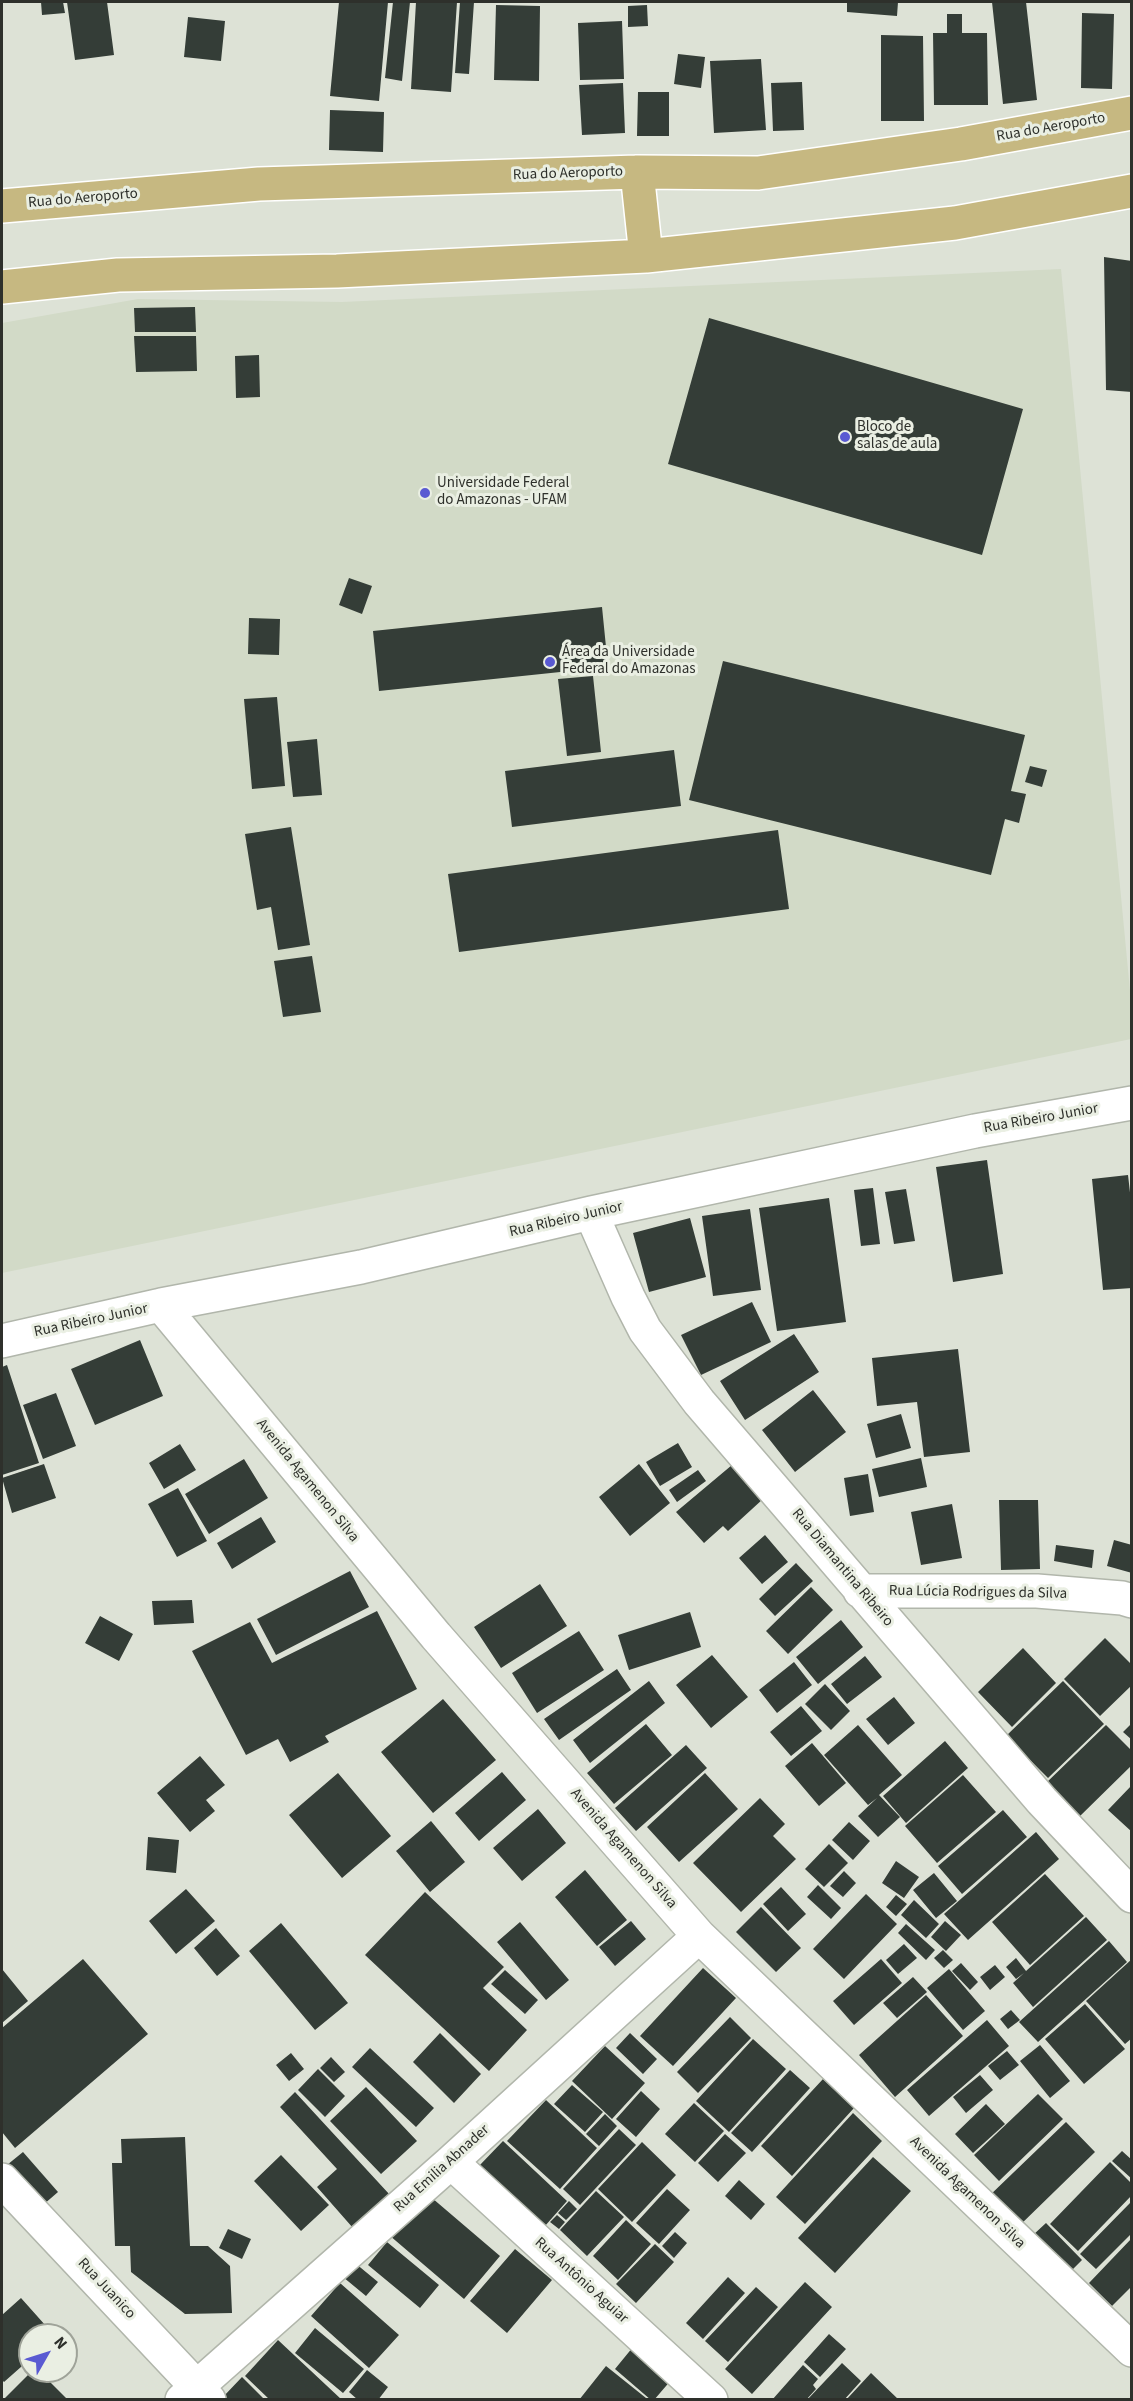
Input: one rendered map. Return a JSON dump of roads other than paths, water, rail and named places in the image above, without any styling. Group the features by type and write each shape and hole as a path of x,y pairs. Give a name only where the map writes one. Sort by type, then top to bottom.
{"main road":[{"name":"Rua do Aeroporto","path":"2,206 259,184 637,172 758,173 961,144 1131,114"},
{"path":"637,172 646,256"},
{"path":"2,287 118,275 337,271 646,256 955,223 1131,191"}],"street":[{"name":"Rua Ribeiro Junior","path":"2,1341 161,1305 361,1267 591,1214 975,1131 1131,1103"},
{"name":"Rua Diamantina Ribeiro","path":"591,1214 645,1330 699,1402 1042,1801 1131,1896"},
{"name":"Avenida Agamenon Silva","path":"161,1305 421,1618 699,1936 1131,2350"},
{"name":"Rua Lúcia Rodrigues da Silva","path":"860,1592 1037,1591 1122,1598 1131,1601"},
{"name":"Rua Emilia Abnader","path":"196,2395 699,1936"},
{"name":"Rua Antônio Aguiar","path":"451,2162 711,2400"},
{"name":"Rua Juanico","path":"2,2180 115,2298 196,2395"}],"place":[{"name":"Bloco de salas de aula","path":"845,437"},
{"name":"Universidade Federal do Amazonas - UFAM","path":"425,493"},
{"name":"Área da Universidade Federal do Amazonas","path":"550,662"}]}
